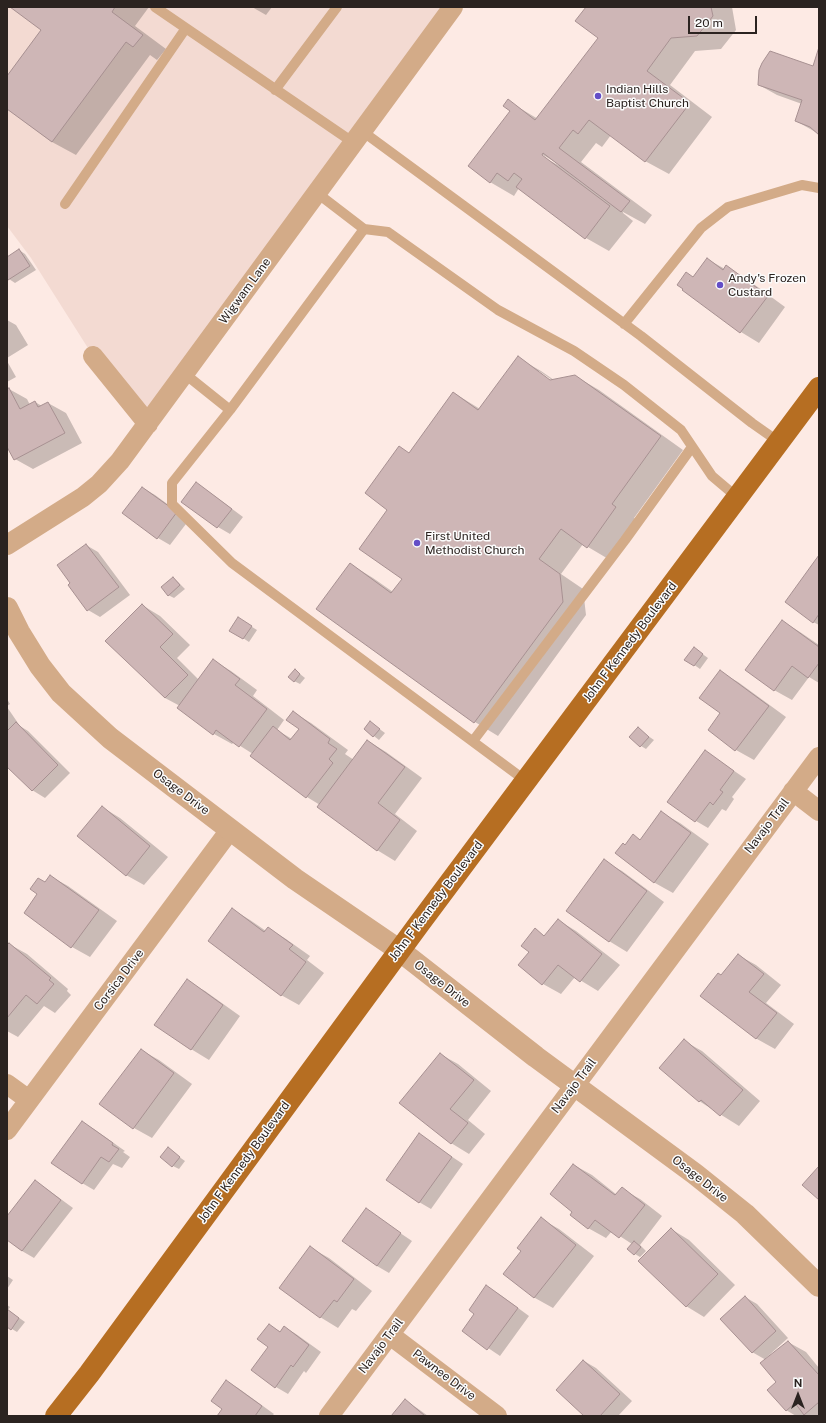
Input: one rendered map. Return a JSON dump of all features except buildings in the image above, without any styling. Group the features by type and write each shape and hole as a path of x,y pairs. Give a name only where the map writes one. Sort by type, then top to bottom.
{"main road":[{"name":"John F Kennedy Boulevard","path":"56,1416 89,1374 399,950 819,388"}],"street":[{"name":"Wigwam Lane","path":"7,545 83,497 99,484 120,462 453,7"},
{"path":"93,356 148,424"},
{"name":"Osage Drive","path":"7,608 19,632 40,666 61,693 110,738 295,879 399,950 536,1057 695,1174 738,1209 819,1286"},
{"name":"Navajo Trail","path":"329,1416 819,757"},
{"path":"793,791 819,810"},
{"name":"Corsica Drive","path":"7,1130 230,830"},
{"path":"7,1084 29,1100"},
{"name":"Pawnee Drive","path":"390,1335 497,1416"}],"lane":[{"path":"155,7 275,90 340,132 358,137 624,324 752,423 779,442"},
{"path":"275,90 337,7"},
{"path":"65,204 186,28"},
{"path":"624,324 701,228 728,207 802,185 819,188"},
{"path":"317,193 364,229 388,232 498,310 574,351 624,385 681,430 712,476 738,498"},
{"path":"364,229 230,410 172,483 172,504 232,563 526,780"},
{"path":"185,374 230,410"},
{"path":"473,741 625,540 692,447"}],"shaded area":[{"path":"7,7 453,7 148,424 93,356 31,258 7,226"}],"place":[{"name":"Indian Hills Baptist Church","path":"598,96"},
{"name":"Andy's Frozen Custard","path":"720,285"},
{"name":"First United Methodist Church","path":"417,543"}]}
